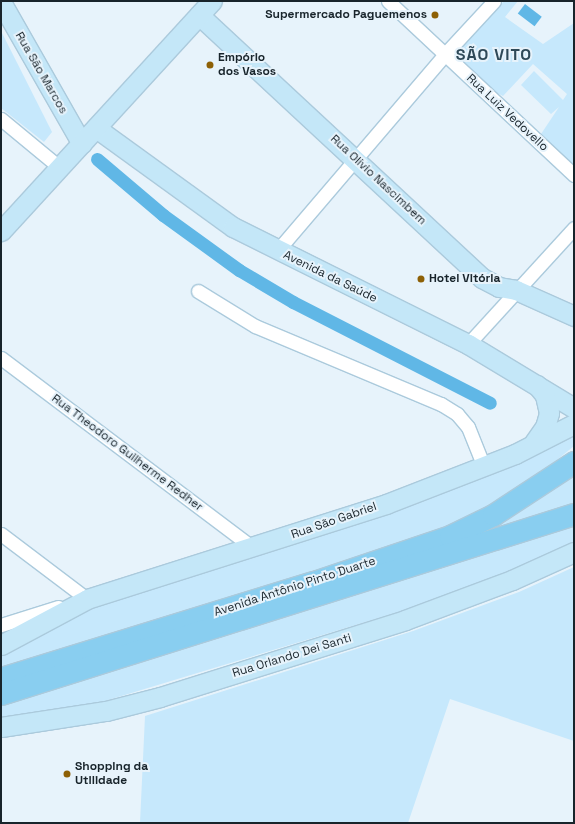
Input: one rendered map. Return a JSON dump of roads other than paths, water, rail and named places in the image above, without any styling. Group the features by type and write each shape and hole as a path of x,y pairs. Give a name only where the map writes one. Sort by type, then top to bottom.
{"main road":[{"path":"1,231 212,1"},
{"name":"Rua São Marcos","path":"1,2 82,144"},
{"name":"Rua Olívio Nascimbem","path":"199,15 482,278 499,287 516,290 574,316"},
{"path":"71,125 80,130 96,128"},
{"name":"Avenida da Saúde","path":"96,128 233,227 277,251 468,344 535,382 574,408"},
{"path":"527,448 541,434 549,413 545,395 535,382"},
{"name":"Rua São Gabriel","path":"1,645 87,599 253,548 386,504 484,467 527,448 574,424"},
{"name":"Avenida Antônio Pinto Duarte","path":"1,678 314,582 450,536 493,515 574,462"},
{"name":"Avenida Antônio Pinto Duarte","path":"1,694 574,514"},
{"name":"Rua Orlando Dei Santi","path":"1,727 106,711 160,697 405,620 512,580 574,552"}],"street":[{"name":"Rua Luiz Vedovello","path":"388,1 574,176"},
{"path":"277,251 445,54 494,1"},
{"path":"1,120 60,167"},
{"path":"468,344 574,228"},
{"path":"198,291 255,326 441,404 457,414 468,427 484,467"},
{"name":"Rua Theodoro Guilherme Redher","path":"1,358 253,548"},
{"path":"1,534 87,599"},
{"name":"Rua São Gabriel","path":"1,625 87,599"}],"water":[{"path":"525,4 542,17 535,26 518,14"}],"waterway":[{"path":"97,159 163,215 239,270 293,302 490,403"}],"place":[{"name":"Supermercado Paguemenos","path":"435,15"},
{"name":"Empório dos Vasos","path":"210,65"},
{"name":"Hotel Vitória","path":"421,279"},
{"name":"Shopping da Utilidade","path":"67,774"}],"district":[{"name":"SÃO VITO","path":"494,55"}]}
